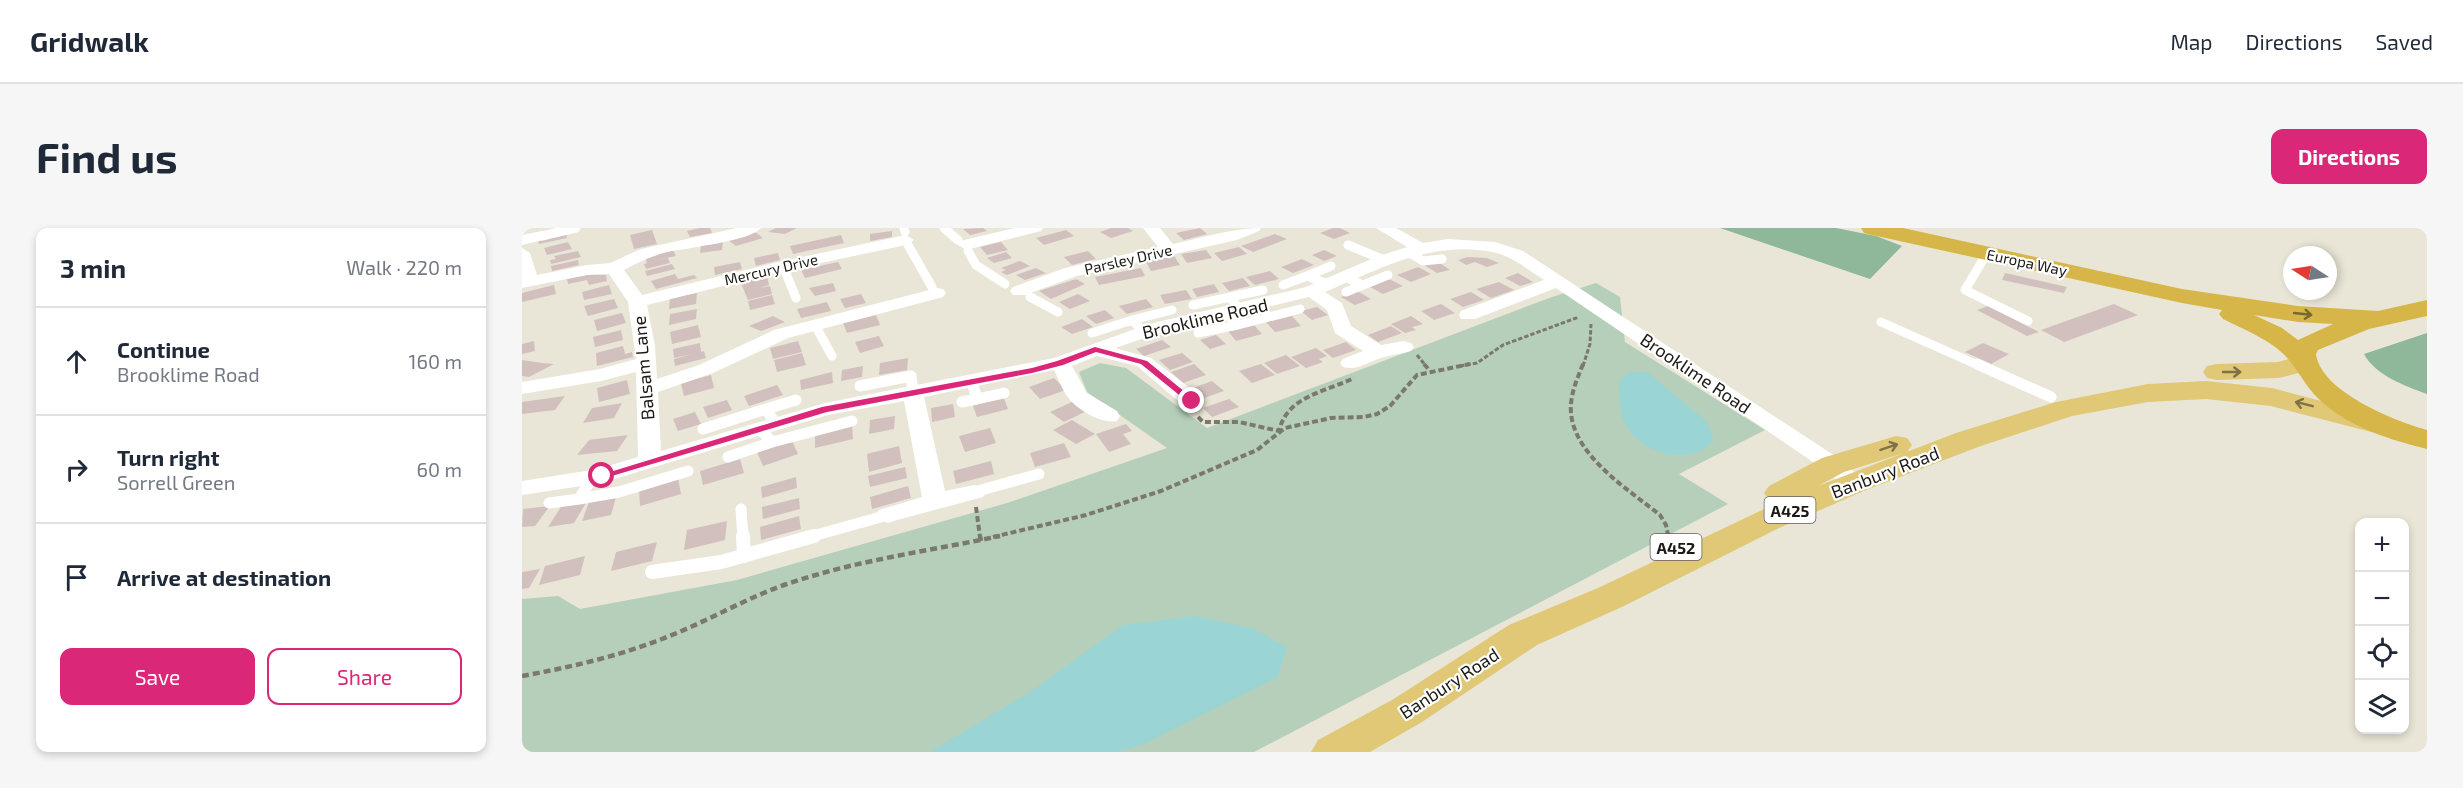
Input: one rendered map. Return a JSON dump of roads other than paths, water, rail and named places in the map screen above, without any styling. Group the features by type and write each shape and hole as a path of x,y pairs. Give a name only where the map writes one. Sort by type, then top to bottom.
{"highway":[{"name":"Europa Way","path":"1872,228 2182,296 2298,314 2383,319"},
{"name":"Europa Way","path":"2182,296 2254,324 2272,334 2303,360 2328,393 2349,408 2410,436"},
{"path":"2303,360 2303,350 2309,342 2326,334 2424,308"}],"main road":[{"path":"2051,397 2130,376 2155,372 2256,373 2279,370 2303,360"},
{"name":"Banbury Road","path":"1333,752 1407,711 1603,585 1844,474 1967,440 2066,408 2148,393 2206,390 2252,394 2298,403 2410,436"},
{"name":"A452","path":"1844,474 1947,428 2051,397"}],"street":[{"path":"522,253 526,283 599,268 614,268 632,258 657,249 710,240 753,228"},
{"path":"964,246 1035,228"},
{"path":"1151,228 1169,250"},
{"name":"Parsley Drive","path":"1018,291 1071,272 1231,237 1253,228"},
{"path":"1384,228 1415,257"},
{"path":"522,240 542,236"},
{"name":"Mercury Drive","path":"637,302 906,236"},
{"name":"Brooklime Road","path":"522,488 592,478 825,409 913,393 975,390 1028,367 1060,363 1094,341 1138,326 1233,311 1386,267 1448,244 1495,247 1516,255 1844,474"},
{"name":"Balsam Lane","path":"614,268 637,302 645,363 650,461"},
{"path":"1468,315 1558,281"},
{"path":"1333,282 1335,307 1342,329 1378,352"},
{"path":"646,389 706,369 781,334 937,293"},
{"path":"1094,341 1144,362 1192,401"},
{"path":"1355,369 1378,352 1409,350"},
{"path":"522,388 592,377 645,363"},
{"path":"1060,363 1079,397 1109,416"},
{"path":"913,393 935,501"},
{"path":"888,515 974,492"}],"lane":[{"path":"542,236 576,228"},
{"path":"944,228 964,246 976,265 1058,312"},
{"path":"906,236 937,293"},
{"path":"1348,245 1386,267"},
{"path":"1987,254 1965,290 2028,321"},
{"path":"1415,257 1442,259"},
{"path":"783,266 796,298"},
{"path":"1283,285 1333,282"},
{"path":"1198,333 1263,290"},
{"path":"1193,305 1233,311 1300,309"},
{"path":"1138,326 1172,309"},
{"path":"1881,322 2051,397"},
{"path":"815,325 832,356"},
{"path":"860,386 911,376 913,393"},
{"path":"962,402 975,390 1004,393"},
{"path":"728,457 768,426 796,400"},
{"path":"704,429 852,421"},
{"path":"549,503 619,492 688,471"},
{"path":"974,492 1039,474"},
{"path":"579,499 592,478"},
{"path":"741,509 744,556"},
{"path":"652,572 697,567 744,556 888,515"}],"water":[{"path":"1630,372 1647,372 1706,421 1714,439 1702,450 1678,455 1657,451 1638,439 1624,422 1620,408 1619,381"},
{"path":"1195,616 1251,628 1287,647 1278,677 1146,743 1119,752 930,752 1030,692 1123,625"}]}
